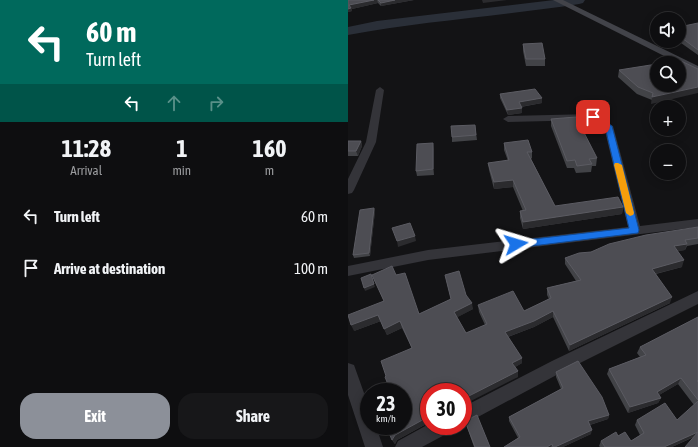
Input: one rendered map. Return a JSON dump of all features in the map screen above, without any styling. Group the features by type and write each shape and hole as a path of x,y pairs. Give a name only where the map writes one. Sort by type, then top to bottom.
{"main road":[{"path":"556,0 597,17 698,64"},
{"path":"568,0 597,17 698,70"}],"street":[{"path":"348,190 372,142 380,90"},
{"path":"508,119 593,117 608,126 635,230"},
{"path":"348,271 428,255 698,223"},
{"path":"472,411 558,366 698,297"},
{"path":"348,370 374,447"},
{"path":"404,447 427,435"}],"building":[{"path":"348,0 374,0 349,5 351,8 348,9"},
{"path":"378,0 395,0 381,3"},
{"path":"698,23 698,50 686,41 686,26"},
{"path":"542,43 545,59 526,59 523,44"},
{"path":"686,63 698,69 698,87 686,90"},
{"path":"650,65 650,92 638,87 619,70"},
{"path":"535,89 542,98 519,102 522,108 507,110 500,94"},
{"path":"650,92 675,92 652,97 653,93"},
{"path":"576,117 597,158 589,159 592,164 577,166 575,160 567,161 551,119"},
{"path":"475,125 476,135 452,137 451,126"},
{"path":"528,140 532,152 527,152 555,206 618,197 623,207 523,222 520,211 526,210 513,180 494,182 488,163 509,160 504,143"},
{"path":"348,141 361,141 356,151 348,151"},
{"path":"433,143 433,169 416,171 417,144"},
{"path":"374,208 369,253 353,255 360,210"},
{"path":"410,223 415,236 397,241 392,228"},
{"path":"698,227 698,238 685,240 687,244 674,246 684,260 652,269 672,297 570,345 553,311 534,321 505,332 522,358 512,363 518,371 472,394 472,383 420,383 420,421 412,426 412,383 387,383 381,361 412,348 400,321 384,329 378,315 351,325 348,315 384,301 372,275 392,266 396,275 405,273 419,314 451,299 445,275 459,271 466,295 472,303 454,312 466,333 487,324 478,305 513,291 524,311 551,298 547,288 581,280 565,258 579,253 591,252 609,244 646,235"},
{"path":"371,274 374,284 364,288 361,278"},
{"path":"698,317 698,400 681,378 657,392 661,398 630,407 609,369 646,355 640,347"},
{"path":"578,361 602,397 609,415 588,421 592,430 555,447 553,447 552,444 547,447 504,447 520,437 509,417 563,388 556,372"},
{"path":"698,401 698,432 664,447 605,447 601,441 616,432 618,436 625,432 631,441 644,433 637,420 665,403 677,420"},
{"path":"477,415 490,447 475,447 470,435 472,435 472,418"},
{"path":"698,432 698,447 685,447"},
{"path":"390,435 395,435 392,440"}],"waterway":[{"path":"348,31 405,21 579,0"}],"slow traffic":[{"path":"618,165 630,213"}],"route":[{"path":"516,244 635,230 608,126 593,117"}]}
